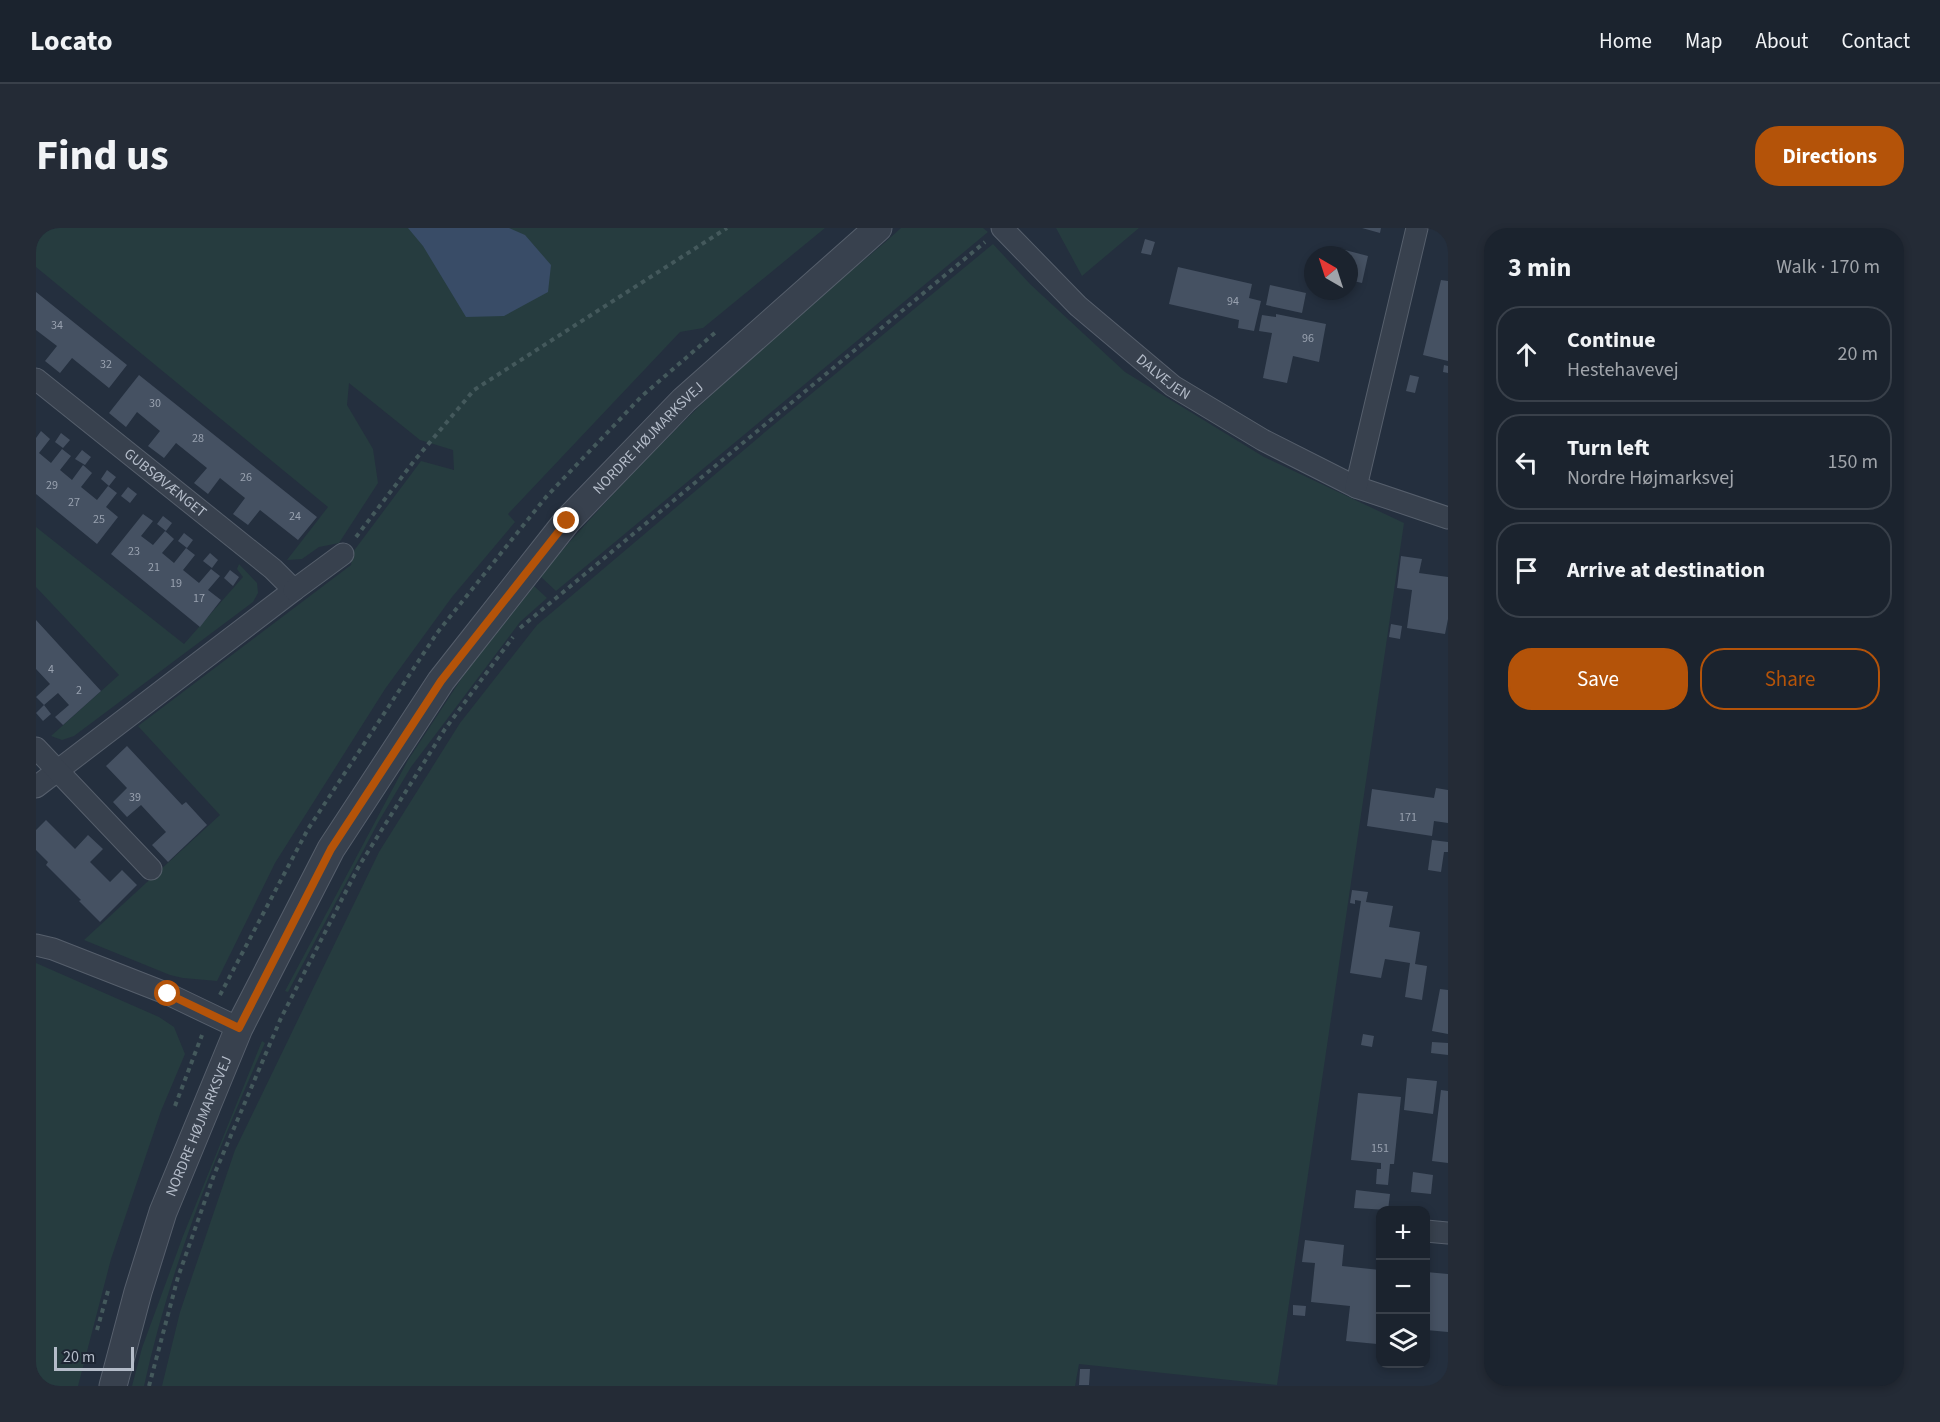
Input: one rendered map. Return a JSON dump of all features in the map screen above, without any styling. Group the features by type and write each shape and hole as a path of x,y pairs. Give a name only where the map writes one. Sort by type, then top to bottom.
{"street":[{"name":"NORDRE HØJMARKSVEJ","path":"113,1386 138,1292 163,1212 239,1028 331,849 441,681 567,521 684,400 878,228"},
{"name":"DALVEJEN","path":"1002,228 1078,306 1173,386 1263,440 1356,487 1448,518"},
{"path":"1356,487 1417,228"},
{"name":"GUBSØVÆNGET","path":"36,379 273,569 294,590"},
{"path":"36,787 342,554"},
{"path":"36,748 151,869"},
{"path":"36,945 53,949 168,994 239,1028"},
{"path":"1430,1231 1448,1233"}],"path":[{"path":"342,554 474,390 727,228"},
{"path":"150,1386 178,1277 214,1175 281,1018 359,866 445,729 521,627 1002,228"}],"green space":[{"path":"36,228 825,228 703,328 680,332 508,514 515,522 452,597 385,689 275,863 217,981 170,975 84,940 220,815 138,726 351,565 353,552 421,461 454,470 453,450 420,440 349,383 347,405 373,449 378,483 339,543 319,547 302,559 287,560 328,507 36,267"},
{"path":"901,228 983,228 988,232 556,591 540,576 629,477 692,414 804,311"},
{"path":"1056,228 1139,228 1082,276"},
{"path":"993,244 1030,284 1125,372 1264,457 1404,523 1277,1385 1079,1364 1075,1386 162,1386 180,1312 235,1150 379,852 460,723 537,625 771,427"},
{"path":"36,527 184,644 243,577 237,569 239,564 257,583 258,593 253,602 74,736 62,740 51,736 119,675 36,587"},
{"path":"534,586 547,598 520,622 411,767 379,821 288,992 285,991 408,760 467,670"},
{"path":"36,963 159,1017 174,1027 185,1054 161,1111 111,1259 78,1386 36,1386"},
{"path":"262,1041 265,1043 212,1169 181,1254 144,1386 132,1386 142,1348 183,1236"}],"water":[{"path":"408,228 509,228 525,235 551,265 548,292 504,316 466,317 423,246"}],"building":[{"path":"1362,228 1381,228 1380,233"},
{"path":"1145,239 1155,242 1151,255 1141,253"},
{"path":"1358,253 1368,256 1362,283 1358,282"},
{"path":"1178,267 1252,284 1249,298 1261,301 1254,331 1238,328 1239,320 1169,304"},
{"path":"1441,280 1448,281 1448,361 1423,355"},
{"path":"1270,285 1304,293 1302,313 1266,305"},
{"path":"36,292 127,365 109,388 72,358 60,373 45,361 57,346 36,330"},
{"path":"1276,314 1326,324 1319,362 1293,356 1287,383 1263,378 1272,333 1259,331 1262,315 1276,317"},
{"path":"1444,365 1448,366 1448,373 1443,372"},
{"path":"139,375 317,517 298,540 260,510 248,525 233,514 245,498 220,478 208,494 194,483 207,468 176,443 164,458 148,446 160,431 137,412 126,427 109,413"},
{"path":"1410,375 1419,377 1415,393 1406,391"},
{"path":"41,431 50,439 39,453 51,463 62,449 71,456 60,470 72,480 83,465 92,473 81,487 97,500 108,486 117,493 106,507 118,517 97,544 36,494 36,438"},
{"path":"61,433 70,440 63,448 55,442"},
{"path":"82,450 91,457 85,465 75,459"},
{"path":"107,470 116,477 109,486 101,479"},
{"path":"128,487 137,494 130,503 121,496"},
{"path":"143,514 153,521 141,536 153,545 165,531 174,539 162,553 174,563 186,548 195,555 183,570 199,583 211,569 220,576 208,590 221,600 200,627 111,554"},
{"path":"163,516 172,523 166,531 157,524"},
{"path":"184,533 193,540 187,548 178,541"},
{"path":"210,553 218,560 212,568 203,561"},
{"path":"1401,556 1422,559 1419,573 1448,577 1448,619 1445,634 1407,628 1412,590 1397,588"},
{"path":"230,570 239,577 233,586 224,578"},
{"path":"36,620 101,691 63,725 55,717 69,705 58,693 44,705 36,697 50,684 36,669"},
{"path":"1391,624 1402,626 1400,639 1389,637"},
{"path":"44,705 51,714 43,721 36,713"},
{"path":"127,746 182,805 186,802 207,825 168,862 152,845 166,832 141,805 127,817 113,802 127,788 106,766"},
{"path":"1436,788 1448,790 1448,823 1434,821 1432,836 1367,826 1372,789 1434,798"},
{"path":"46,820 75,849 88,835 103,849 90,862 110,882 122,870 137,885 100,922 46,865 48,862 36,850 36,830"},
{"path":"1432,840 1448,842 1448,852 1444,852 1441,872 1428,870"},
{"path":"1352,890 1368,892 1366,902 1393,906 1389,927 1420,932 1415,964 1427,966 1422,1000 1405,997 1410,963 1385,959 1381,978 1350,973 1361,901 1355,900 1355,904 1350,903"},
{"path":"1440,989 1448,990 1448,1034 1432,1031"},
{"path":"1363,1034 1374,1036 1372,1047 1361,1045"},
{"path":"1432,1042 1448,1043 1448,1055 1431,1053"},
{"path":"1407,1078 1437,1081 1433,1114 1404,1110"},
{"path":"1441,1090 1448,1091 1448,1163 1432,1161"},
{"path":"1358,1093 1401,1097 1394,1164 1390,1164 1388,1185 1376,1184 1377,1169 1381,1169 1381,1163 1351,1160"},
{"path":"1413,1172 1433,1175 1431,1194 1411,1192"},
{"path":"1356,1190 1390,1194 1388,1206 1376,1206 1376,1209 1354,1208"},
{"path":"1305,1240 1344,1245 1342,1266 1376,1270 1376,1344 1346,1341 1350,1306 1311,1302 1315,1263 1302,1262"},
{"path":"1430,1272 1448,1274 1448,1332 1430,1330"},
{"path":"1293,1305 1306,1306 1305,1316 1293,1315"},
{"path":"1080,1369 1090,1369 1089,1385 1079,1385"}],"route":[{"path":"168,994 239,1028 331,849 441,681 567,521"}]}
